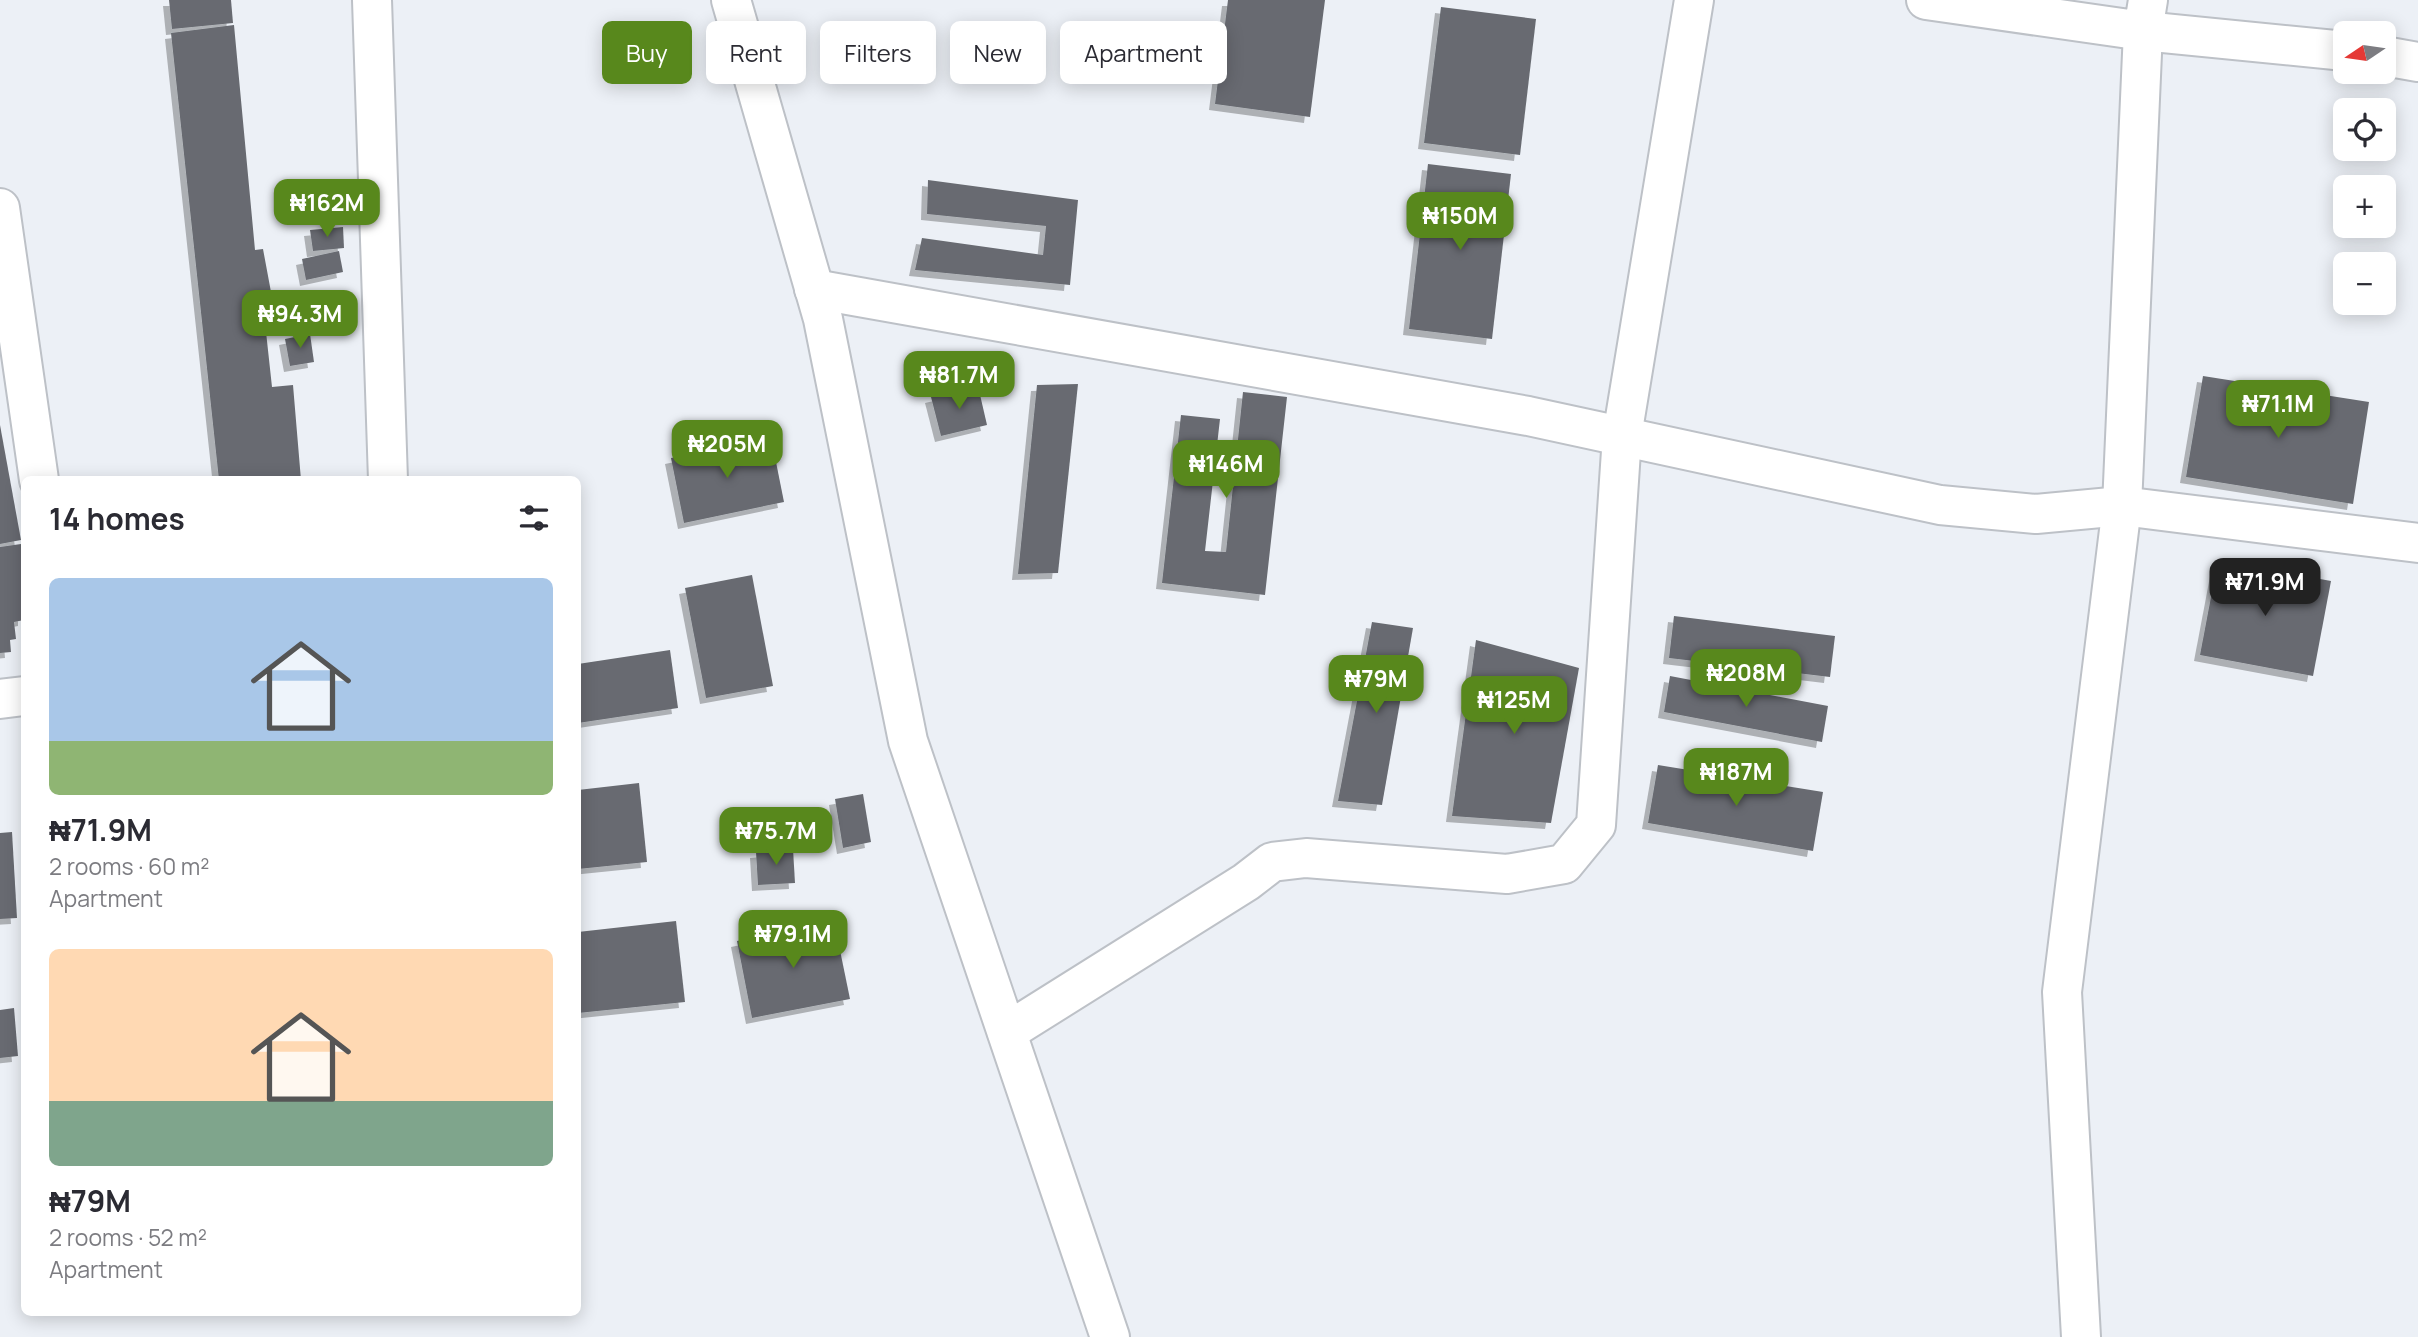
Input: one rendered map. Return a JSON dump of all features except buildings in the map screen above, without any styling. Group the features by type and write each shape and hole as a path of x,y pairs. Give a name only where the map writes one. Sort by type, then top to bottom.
{"street":[{"path":"372,0 388,476"},
{"path":"731,0 823,319 908,741 1110,1337"},
{"path":"1007,1032 1246,882 1272,862 1306,858 1507,874 1564,864 1596,825 1622,436 1694,0"},
{"path":"1926,0 2146,15 2333,49"},
{"path":"2081,1337 2062,992 2122,506 2146,15"},
{"path":"2396,59 2418,62"},
{"path":"0,208 6,291 38,476"},
{"path":"814,289 1528,416 1940,505 2036,514 2122,506 2418,543"},
{"path":"0,699 21,696"}]}
